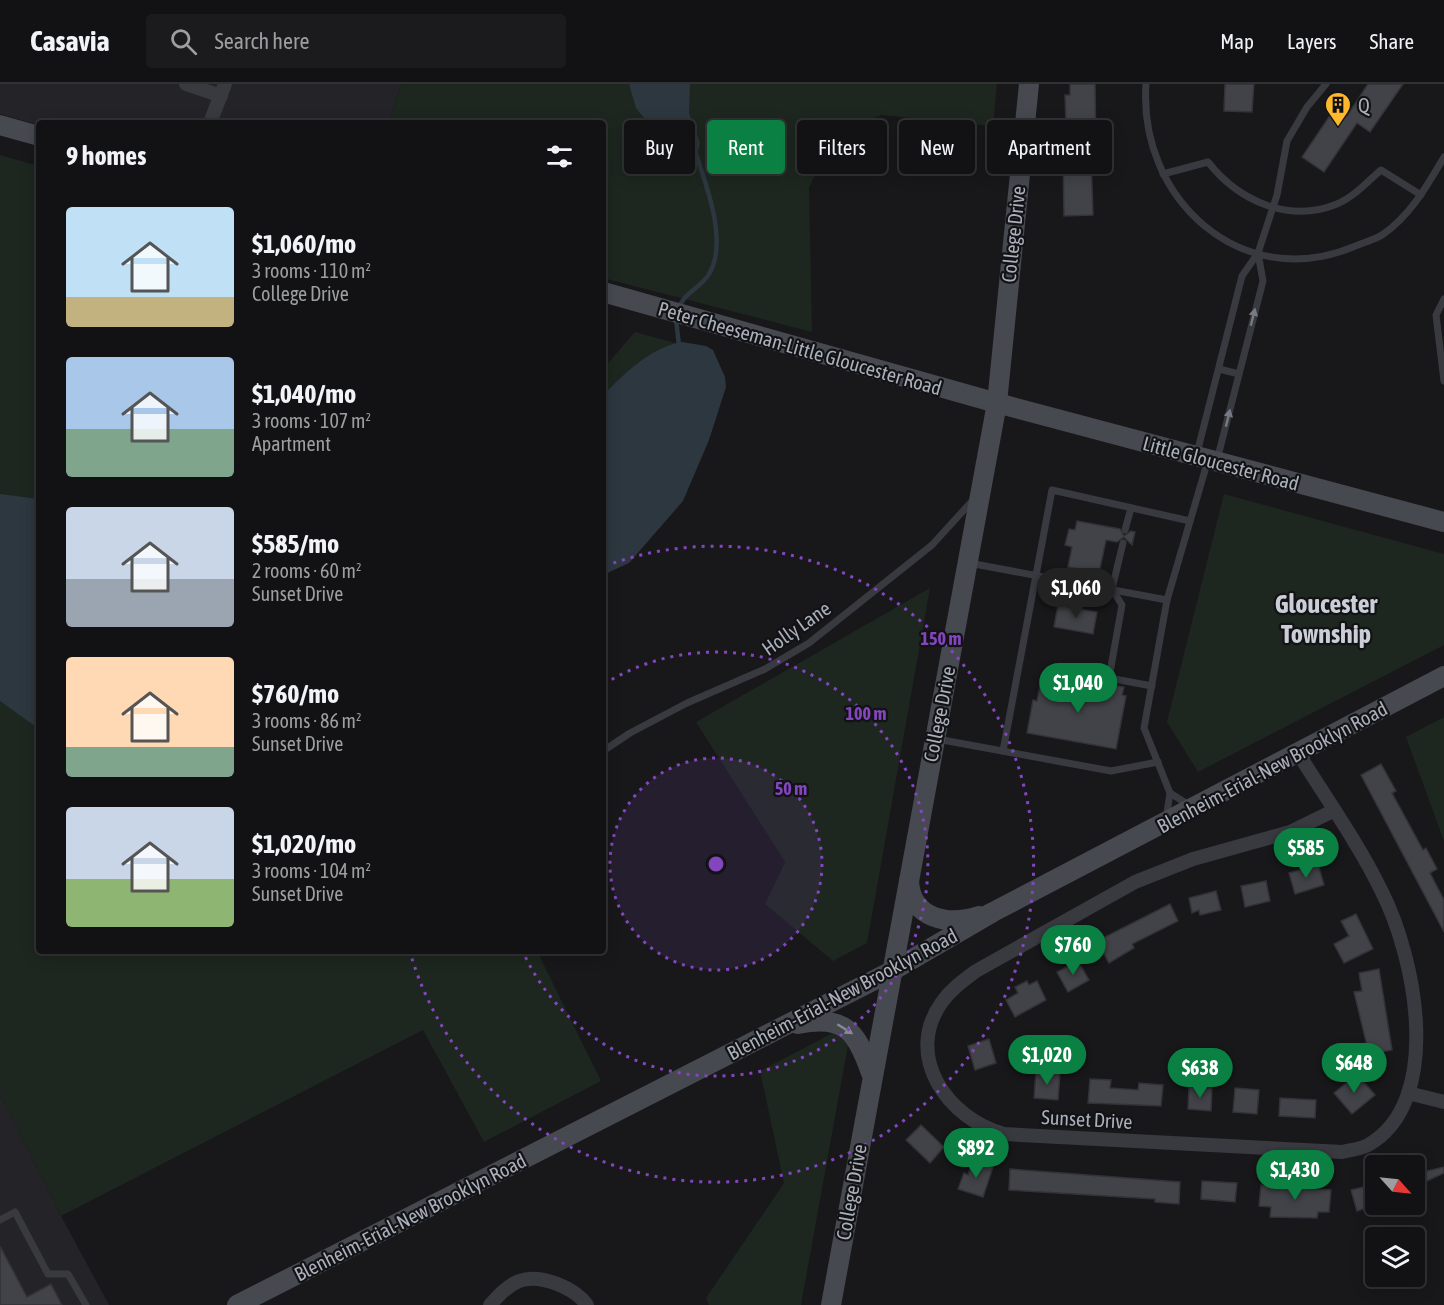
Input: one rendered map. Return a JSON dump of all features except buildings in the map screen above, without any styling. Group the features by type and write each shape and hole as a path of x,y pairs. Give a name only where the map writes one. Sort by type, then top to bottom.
{"main road":[{"name":"College Drive","path":"831,1305 871,1074 997,403 1029,84"},
{"path":"0,125 36,135"},
{"name":"Peter Cheeseman-Little Gloucester Road","path":"606,293 997,403"},
{"name":"Little Gloucester Road","path":"997,403 1444,522"},
{"name":"Blenheim-Erial-New Brooklyn Road","path":"237,1305 890,972 993,912 1444,676"},
{"path":"908,876 910,894 916,905 932,917 963,920 993,912"},
{"path":"770,1033 808,1022 828,1022 847,1028 857,1038 871,1074"}],"street":[{"path":"186,84 223,90 211,120"},
{"name":"Sunset Drive","path":"1298,753 1381,888 1399,928 1418,997 1423,1033 1421,1080 1416,1095 1405,1114 1387,1132 1368,1145 1342,1152 1004,1134 974,1123 950,1104 932,1070 927,1042 933,1019 952,989 976,971 1135,882 1193,859 1290,832 1333,811"},
{"path":"1416,1095 1444,1102"},
{"path":"490,1305 510,1286 522,1280 553,1282 568,1289 587,1305"}],"lane":[{"path":"1146,84 1149,135 1163,174 1183,207 1218,236 1258,253 1286,261 1331,256 1381,236 1421,195 1444,157"},
{"path":"1207,459 1219,369 1242,276 1258,253 1280,180 1287,141 1307,107 1326,84"},
{"path":"1163,174 1208,162 1229,186 1242,195 1272,207 1299,211 1337,204 1356,192 1381,170 1421,195"},
{"path":"1166,822 1170,793 1144,728 1167,600 1207,459 1239,374 1263,280 1258,253"},
{"path":"1444,299 1436,315 1444,381"},
{"path":"1219,369 1239,374"},
{"path":"1003,752 1052,490 1190,521"},
{"name":"Holly Lane","path":"606,749 630,733 765,669 809,643 932,545 981,492"},
{"path":"1125,530 1131,508"},
{"path":"1123,543 1112,589 1122,605 1109,678 1152,686"},
{"path":"967,562 1167,600"},
{"path":"934,739 1111,771 1158,762"},
{"path":"1170,793 1194,808"},
{"path":"0,1220 15,1212 48,1274 68,1274 86,1305"}],"shaded area":[{"path":"0,84 401,84 390,120 36,120 36,124 0,114"},
{"path":"401,84 997,84 994,120 987,120 987,125 975,124 975,120 932,120 881,115 871,120 797,120 797,174 815,174 809,188 812,332 606,279 606,120 390,120"},
{"path":"629,84 690,84 689,113 692,120 646,120 636,108"},
{"path":"695,129 700,143 698,151 695,152"},
{"path":"0,155 36,165 36,500 0,496"},
{"path":"635,332 701,350 606,396 606,366"},
{"path":"682,342 706,346 713,350 725,377 726,387 709,440 683,501 629,563 606,574 606,392 649,355"},
{"path":"0,494 36,499 36,727 0,701"},
{"path":"1224,494 1444,554 1444,645 1198,772 1167,722"},
{"path":"930,588 867,943 833,961 765,904 785,862 696,722"},
{"path":"0,689 36,717 36,954 538,954 601,1081 484,1142 423,1030 61,1216 0,1095"},
{"path":"1444,717 1444,841 1406,737"},
{"path":"852,1023 801,1305 709,1305 706,1298 784,1183 760,1071"},
{"path":"0,1095 61,1216 109,1305 0,1305"}],"waterway":[{"path":"679,308 685,298 709,274 715,261 717,245 713,211 695,151"},
{"path":"676,319 679,346"}],"place":[{"name":"Q","path":"1338,128"}],"district":[{"name":"Gloucester Township","path":"1326,619"}]}
